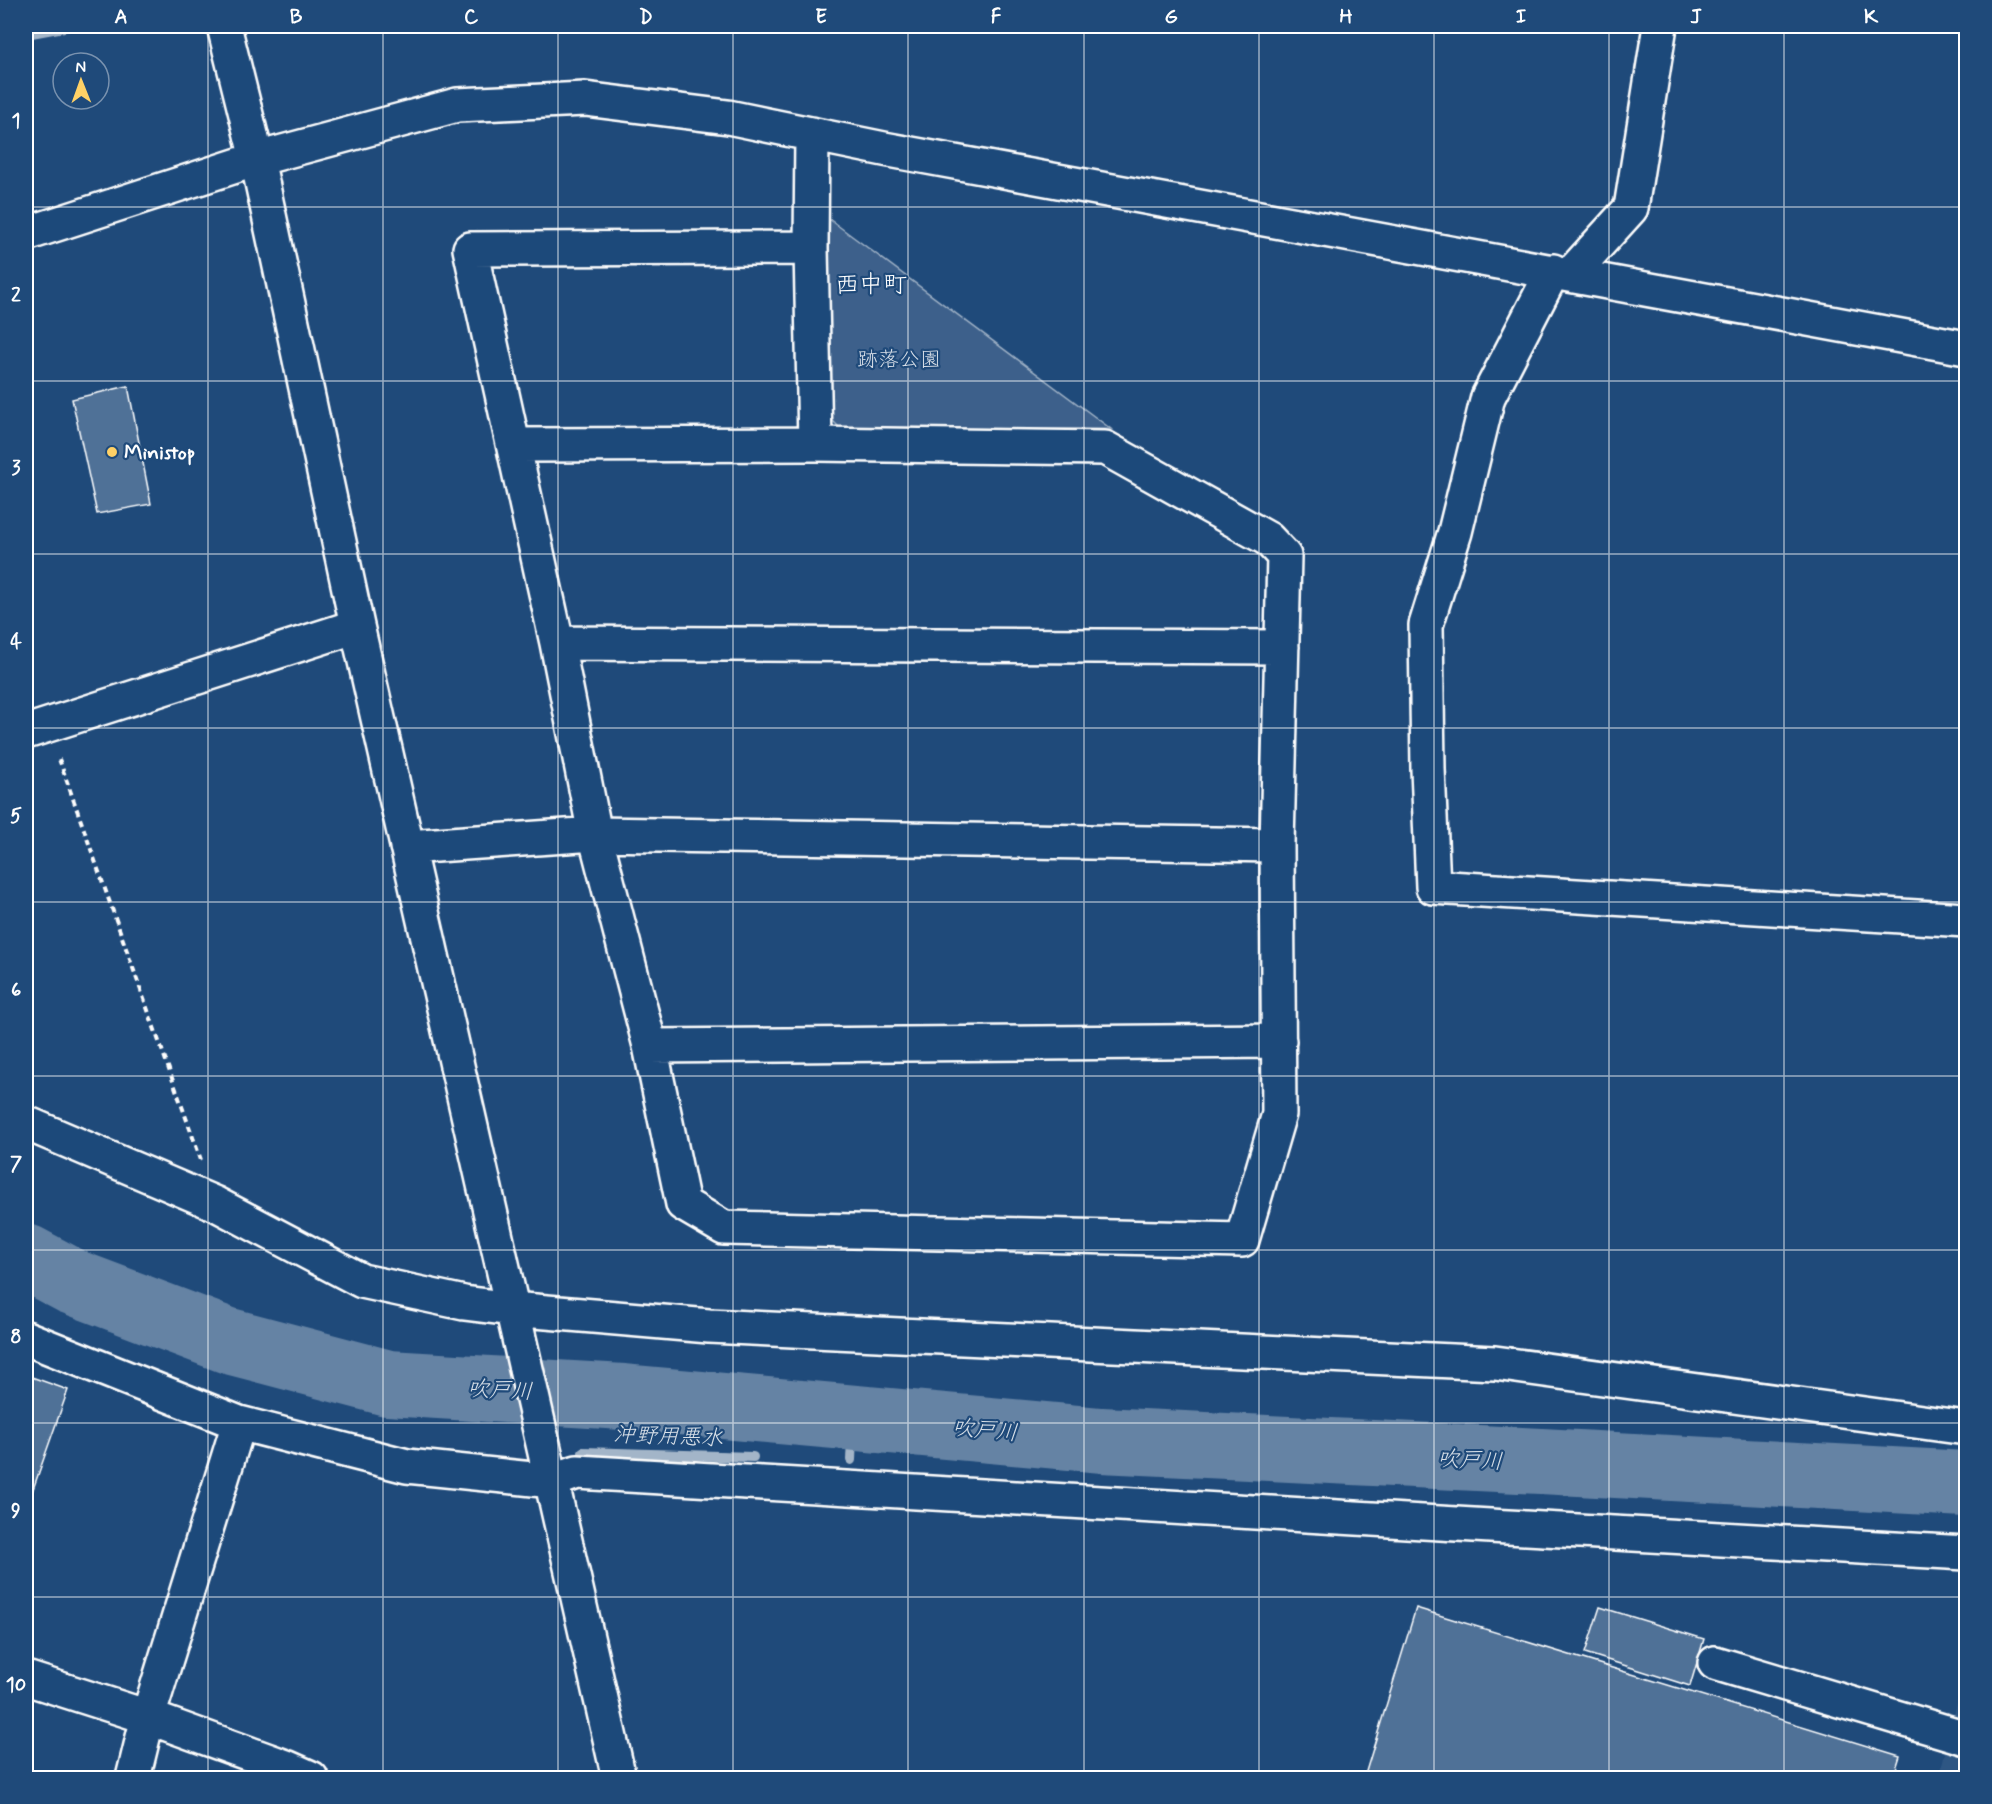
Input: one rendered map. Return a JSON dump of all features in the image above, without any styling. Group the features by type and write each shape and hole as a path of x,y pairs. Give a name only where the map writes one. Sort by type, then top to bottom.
{"street":[{"path":"224,26 257,159 357,626 619,1779"},
{"path":"1660,26 1631,208 1562,272 1488,396 1455,532 1426,625 1428,769 1433,887 1966,920"},
{"path":"26,234 257,159 457,105 585,99 728,117 884,149 1966,348"},
{"path":"812,134 811,248 815,444"},
{"path":"514,445 815,444 1105,448 1268,538 1284,556 1277,845 1279,1114 1242,1240 724,1228 683,1204 650,1046 595,834 557,643 470,249 811,248"},
{"path":"36,728 357,626"},
{"path":"557,643 1282,646"},
{"path":"407,847 595,834 1277,845"},
{"path":"650,1046 1279,1041"},
{"path":"26,1123 216,1204 362,1281 464,1303 709,1326 1495,1363 1966,1428"},
{"path":"26,1338 239,1423 407,1466 552,1481 577,1472 933,1495 1966,1553"},
{"path":"133,1779 148,1717 239,1423"},
{"path":"1715,1663 1966,1738"},
{"path":"26,1678 148,1717 286,1767 311,1779"}],"path":[{"path":"36,728 216,1204"}],"shaded area":[{"path":"1966,1666 1966,1778 1939,1778"}],"green space":[{"name":"跡落公園","path":"829,219 1111,429 842,430 829,417"}],"building":[{"name":"Ministop","path":"128,386 151,504 97,514 72,399"},
{"path":"26,1375 68,1390 26,1509"},
{"path":"1600,1607 1704,1639 1690,1686 1585,1653"},
{"path":"1416,1608 1900,1756 1893,1778 1364,1778"}],"waterway":[{"path":"26,34 69,26"},
{"name":"吹戸川","path":"26,1257 73,1282 229,1341 388,1383 624,1397 1101,1440 1966,1484"},
{"name":"沖野用悪水","path":"851,1460 853,1417"},
{"name":"沖野用悪水","path":"583,1452 753,1457"}],"place":[{"name":"Ministop","path":"112,452"}],"district":[{"name":"西中町","path":"871,284"}]}
